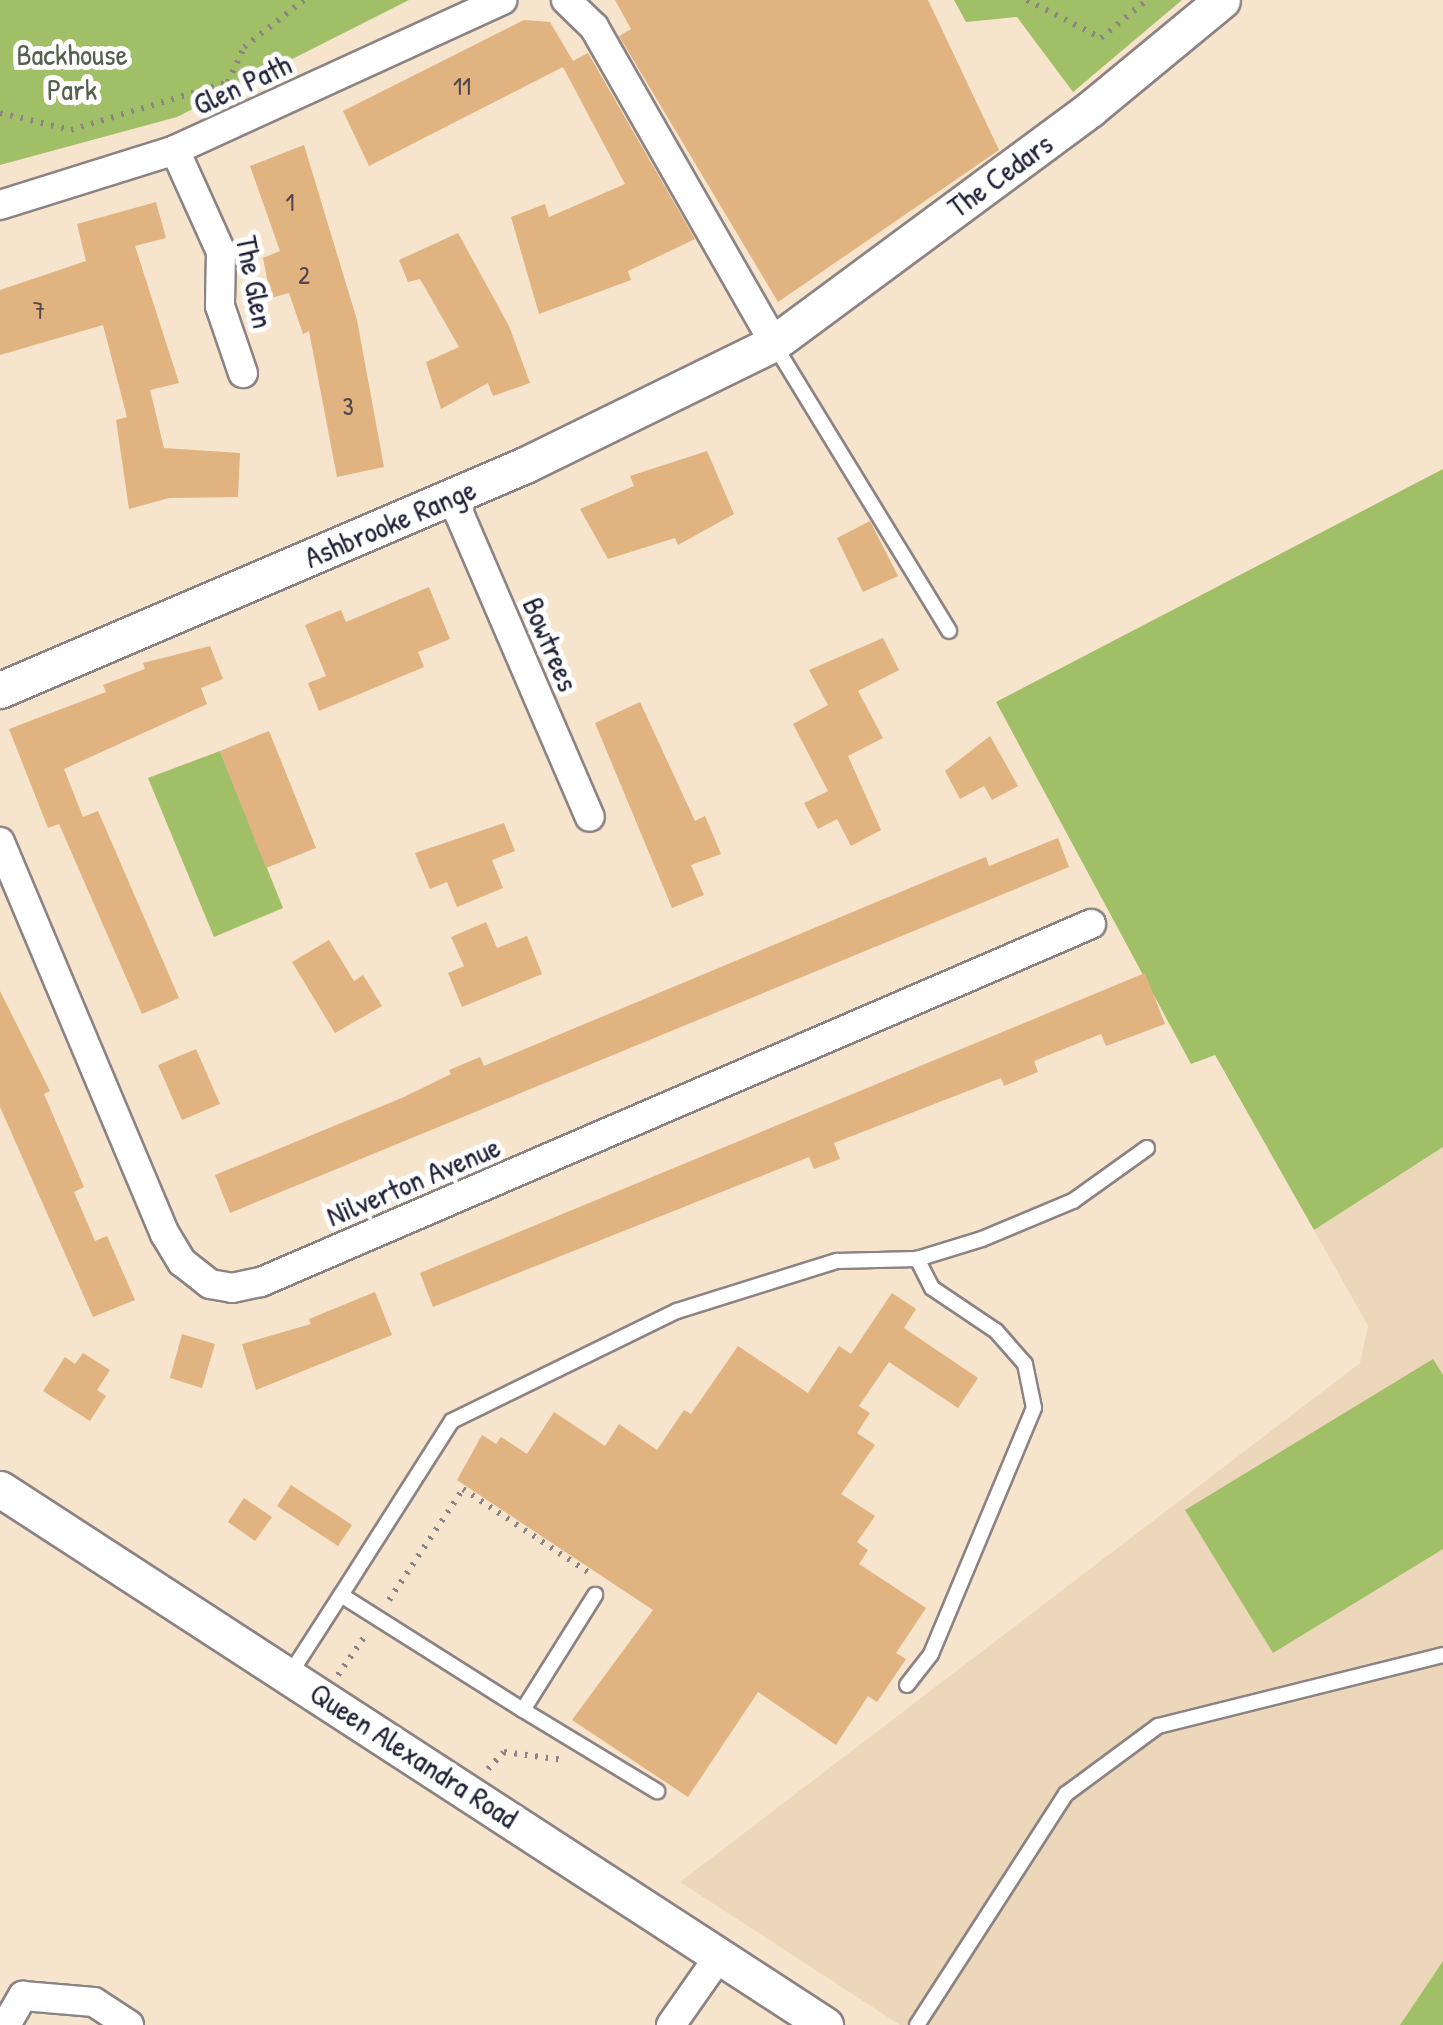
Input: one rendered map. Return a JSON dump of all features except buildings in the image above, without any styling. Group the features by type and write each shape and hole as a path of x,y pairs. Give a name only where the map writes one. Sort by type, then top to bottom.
{"street":[{"name":"Glen Path","path":"0,205 175,150 502,0"},
{"path":"566,0 594,27 774,344"},
{"name":"The Cedars","path":"774,344 1090,110 1222,0"},
{"name":"The Glen","path":"175,150 221,252 220,306 243,373"},
{"name":"Ashbrooke Range","path":"0,690 452,497 774,344"},
{"name":"Bowtrees","path":"452,497 590,817"},
{"name":"Nilverton Avenue","path":"0,842 165,1234 182,1262 210,1284 232,1288 261,1282 1091,924"},
{"name":"Queen Alexandra Road","path":"0,1489 825,2025"},
{"path":"671,2025 720,1956"},
{"path":"6,2025 23,1996 94,2002 129,2025"}],"lane":[{"path":"774,344 948,631"},
{"path":"290,1675 452,1421 676,1311 837,1262 917,1260 1073,1201 1147,1148"},
{"path":"907,1686 931,1654 1034,1408 1025,1364 996,1331 932,1288 917,1260"},
{"path":"341,1594 657,1791"},
{"path":"522,1710 596,1595"},
{"path":"917,2025 1066,1794 1158,1726 1443,1655"}],"path":[{"path":"0,113 71,130 228,82 244,48 304,0"},
{"path":"1027,0 1100,38 1147,0"},
{"path":"324,1697 463,1489 597,1574"},
{"path":"480,1798 492,1780 484,1776 504,1752 569,1760 584,1748"}],"shaded area":[{"path":"1443,1147 1443,2025 900,2025 680,1882 1360,1363 1368,1326 1314,1230"}],"green space":[{"name":"Backhouse Park","path":"0,0 409,0 177,117 0,165"},
{"path":"954,0 1182,0 1073,92 1017,17 966,22"},
{"path":"1443,469 1443,1147 1314,1230 1215,1055 1191,1064 996,702"},
{"path":"220,751 283,908 214,937 148,778"},
{"path":"1433,1359 1443,1375 1443,1549 1273,1653 1185,1510"},
{"path":"1443,1961 1443,2025 1400,2025"}]}
